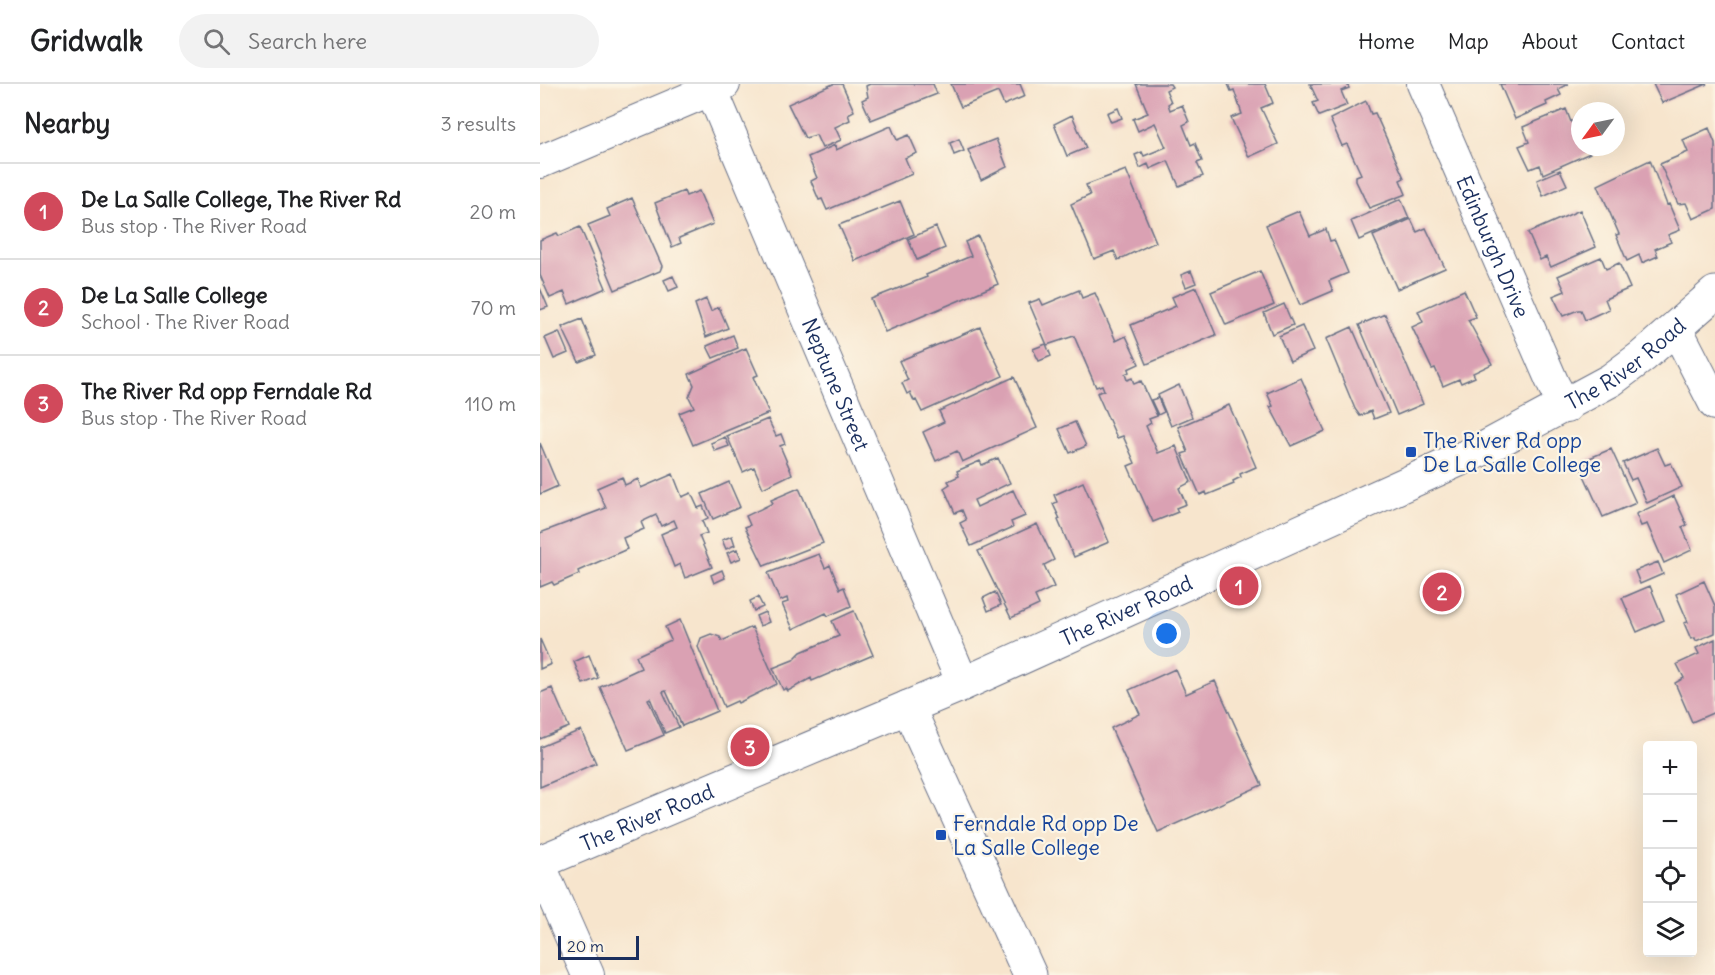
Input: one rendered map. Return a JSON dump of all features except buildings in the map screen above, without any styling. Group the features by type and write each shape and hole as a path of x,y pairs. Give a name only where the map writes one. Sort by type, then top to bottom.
{"main road":[{"name":"The River Road","path":"540,864 963,684 1485,448 1566,407 1611,380 1676,328 1715,293"},
{"path":"908,707 1030,975"}],"street":[{"name":"Edinburgh Drive","path":"1423,84 1554,386 1566,407"},
{"path":"540,162 714,86"},
{"name":"Neptune Street","path":"714,86 963,684"},
{"path":"1676,328 1715,404"},
{"path":"540,864 588,975"}],"place":[{"name":"The River Rd opp De La Salle College","path":"1411,452"},
{"name":"De La Salle College, The River Rd","path":"1239,586"},
{"name":"De La Salle College","path":"1442,592"},
{"name":"The River Rd opp Ferndale Rd","path":"750,747"},
{"name":"Ferndale Rd opp De La Salle College","path":"941,835"}]}
